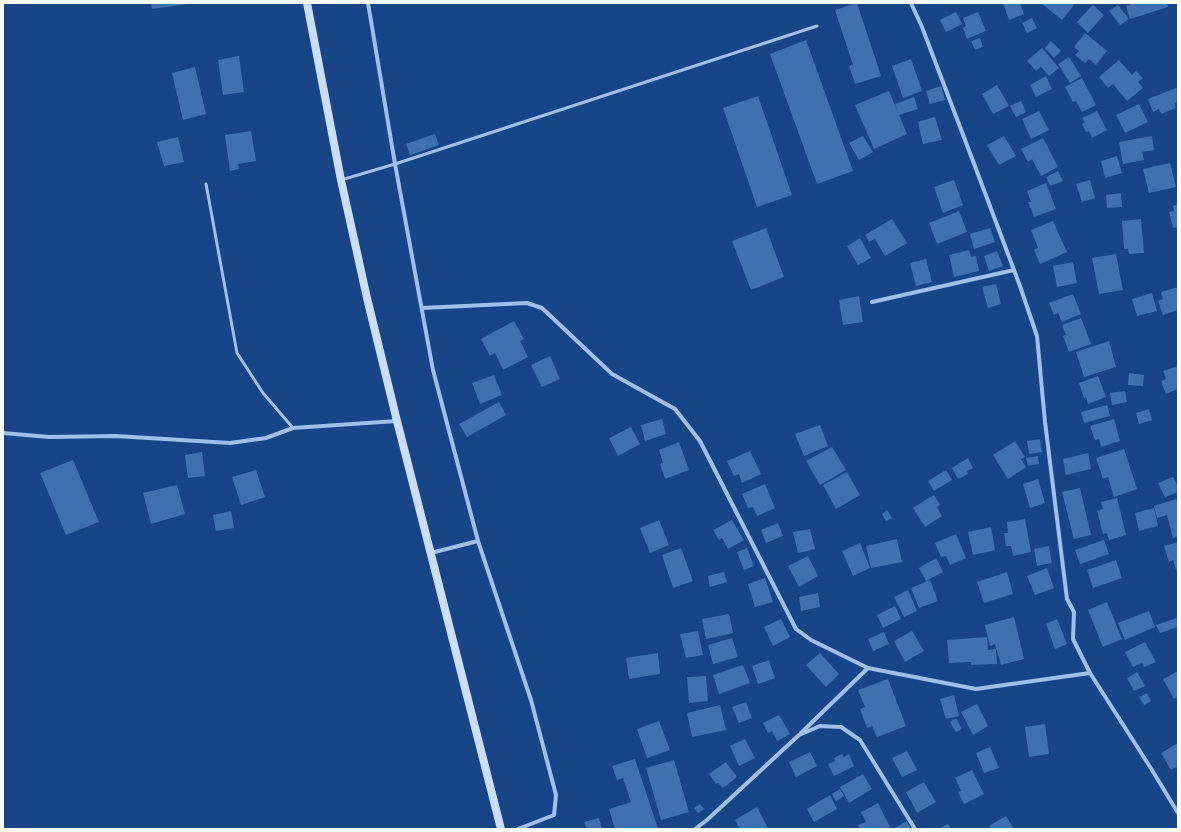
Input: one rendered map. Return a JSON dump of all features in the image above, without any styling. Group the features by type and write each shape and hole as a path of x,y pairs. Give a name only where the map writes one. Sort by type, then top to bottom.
{"main road":[{"path":"307,3 341,180 367,298 430,553 501,829"}],"street":[{"path":"368,3 395,164 433,370 478,541 532,700 556,795 554,815 518,829"},
{"path":"911,3 922,27 1014,270 1037,336 1045,422 1067,599 1074,612 1073,639 1090,673 1178,813"},
{"path":"872,302 1014,270"},
{"path":"422,308 527,303 542,308 612,374 675,409 700,441 796,629 811,640 868,668 976,688 1090,673"},
{"path":"3,433 49,437 116,436 230,443 266,438 293,428 397,421"},
{"path":"430,553 478,541"},
{"path":"695,829 707,820 800,735 868,668"},
{"path":"800,735 820,726 841,727 860,740 915,829"}],"lane":[{"path":"341,180 395,164 817,26"},
{"path":"206,184 237,353 264,393 293,428"}],"building":[{"path":"151,3 188,3 188,4 152,9"},
{"path":"857,3 881,76 855,84 849,66 853,65 835,10"},
{"path":"1003,3 1020,3 1024,14 1009,20"},
{"path":"1041,3 1072,3 1074,5 1062,20"},
{"path":"1135,3 1167,3 1168,7 1130,19 1126,6"},
{"path":"1093,5 1104,15 1088,33 1077,22"},
{"path":"1118,5 1129,19 1120,25 1109,11"},
{"path":"956,12 962,24 946,32 940,20"},
{"path":"978,12 986,31 967,39 963,28 966,26 963,18"},
{"path":"1032,18 1037,28 1027,33 1022,23"},
{"path":"1085,33 1107,51 1096,65 1089,59 1085,63 1075,55 1079,51 1074,47"},
{"path":"980,38 983,47 975,50 971,41"},
{"path":"806,40 853,171 817,184 770,54"},
{"path":"1051,41 1061,51 1054,58 1045,48"},
{"path":"1042,48 1059,68 1049,76 1041,67 1036,71 1027,61"},
{"path":"239,56 244,92 223,95 218,60"},
{"path":"1069,57 1081,76 1070,83 1058,64"},
{"path":"911,59 922,91 903,98 892,66"},
{"path":"1119,60 1132,75 1136,71 1143,78 1138,82 1143,88 1127,101 1113,84 1108,88 1099,77"},
{"path":"195,67 206,114 183,120 172,73"},
{"path":"1046,76 1052,89 1036,97 1030,85"},
{"path":"1082,78 1096,105 1082,112 1076,101 1073,102 1065,87"},
{"path":"997,85 1009,106 993,114 982,94"},
{"path":"941,86 945,100 930,104 926,91"},
{"path":"1176,88 1178,93 1178,102 1174,103 1176,108 1161,114 1159,109 1153,112 1148,99"},
{"path":"889,91 907,134 874,149 855,105"},
{"path":"758,96 792,195 757,207 723,108"},
{"path":"914,97 918,109 899,115 895,104"},
{"path":"1021,101 1026,112 1016,117 1010,106"},
{"path":"1139,104 1148,122 1125,133 1116,115"},
{"path":"1039,111 1049,130 1031,139 1022,119"},
{"path":"1097,111 1107,130 1092,138 1089,131 1086,132 1082,124 1085,123 1082,118"},
{"path":"935,117 942,140 923,144 918,122"},
{"path":"251,131 256,161 238,164 239,169 230,171 225,135"},
{"path":"435,134 439,145 410,155 406,144"},
{"path":"863,136 873,152 859,160 849,143"},
{"path":"1004,136 1016,156 999,165 987,145"},
{"path":"1152,136 1154,150 1142,152 1144,160 1123,164 1119,142"},
{"path":"178,137 184,162 164,166 157,142"},
{"path":"1043,138 1058,167 1041,176 1032,159 1028,162 1021,149"},
{"path":"1117,156 1122,173 1105,178 1101,161"},
{"path":"1170,163 1176,187 1149,193 1143,169"},
{"path":"1058,171 1063,181 1050,186 1046,177"},
{"path":"954,180 963,205 943,213 934,187"},
{"path":"1090,180 1095,198 1082,202 1076,184"},
{"path":"1046,183 1056,209 1034,217 1028,202 1031,202 1027,191"},
{"path":"1121,193 1122,207 1107,208 1106,195"},
{"path":"1178,204 1178,227 1173,228 1169,212 1174,211 1173,206"},
{"path":"959,211 967,232 937,244 929,223"},
{"path":"892,219 907,243 885,256 875,239 869,242 865,235"},
{"path":"1141,219 1144,253 1129,254 1128,249 1124,249 1122,221"},
{"path":"1053,221 1067,252 1040,264 1034,250 1038,248 1031,230"},
{"path":"766,228 784,277 751,290 732,241"},
{"path":"990,228 995,242 974,249 970,234"},
{"path":"860,238 871,258 858,265 847,246"},
{"path":"969,250 971,257 976,256 979,271 954,277 949,255"},
{"path":"997,251 1003,266 989,271 984,256"},
{"path":"1116,254 1123,290 1099,294 1092,258"},
{"path":"926,259 932,282 916,286 910,263"},
{"path":"1073,262 1077,283 1057,287 1053,266"},
{"path":"996,284 1001,304 988,308 982,287"},
{"path":"1178,287 1178,310 1163,315 1158,301 1163,299 1161,292"},
{"path":"1152,293 1157,311 1137,316 1132,299"},
{"path":"1073,294 1081,314 1062,322 1058,313 1054,315 1049,303"},
{"path":"859,296 863,322 843,325 839,300"},
{"path":"1081,318 1091,344 1069,352 1063,336 1066,335 1062,325"},
{"path":"514,321 524,339 520,341 528,357 503,370 495,353 490,356 481,339"},
{"path":"1109,341 1116,367 1084,377 1076,352"},
{"path":"550,356 560,379 542,387 531,365"},
{"path":"1178,366 1178,389 1166,394 1161,381 1166,379 1163,371"},
{"path":"1129,373 1144,375 1143,386 1128,385"},
{"path":"494,375 502,395 480,404 472,383"},
{"path":"1098,376 1106,397 1088,404 1086,397 1084,398 1079,383"},
{"path":"1125,391 1127,402 1112,405 1110,393"},
{"path":"499,402 506,415 467,437 459,424"},
{"path":"1107,405 1110,416 1084,423 1081,412"},
{"path":"1149,409 1152,420 1139,424 1136,413"},
{"path":"662,419 666,434 645,441 641,425"},
{"path":"1114,419 1120,441 1101,447 1099,439 1095,440 1090,426"},
{"path":"820,425 828,446 804,456 795,434"},
{"path":"631,427 640,444 618,456 609,438"},
{"path":"1040,439 1042,452 1029,454 1027,441"},
{"path":"1015,441 1025,457 1021,459 1026,467 1008,479 993,455"},
{"path":"679,442 689,470 665,479 660,464 663,463 659,450"},
{"path":"832,447 846,470 820,485 806,461"},
{"path":"1124,449 1137,489 1114,497 1108,477 1103,479 1096,458"},
{"path":"750,451 761,474 742,483 739,474 734,476 727,461"},
{"path":"202,452 205,476 188,478 185,455"},
{"path":"1088,453 1091,469 1066,475 1063,459"},
{"path":"1038,456 1039,464 1028,466 1026,458"},
{"path":"968,458 973,468 967,471 968,474 958,479 952,468"},
{"path":"73,460 99,522 66,535 40,473"},
{"path":"256,470 265,497 241,505 232,477"},
{"path":"946,470 952,480 934,491 928,481"},
{"path":"847,472 860,495 836,509 823,485"},
{"path":"1173,477 1178,487 1178,492 1165,497 1158,483"},
{"path":"1038,479 1045,503 1030,508 1023,484"},
{"path":"765,484 775,508 757,516 753,507 748,508 742,494"},
{"path":"177,485 185,514 151,524 143,493"},
{"path":"1080,488 1091,535 1074,539 1062,492"},
{"path":"934,495 940,505 937,507 942,516 925,527 913,508"},
{"path":"1117,498 1126,535 1109,540 1107,533 1103,534 1097,511 1103,509 1101,502"},
{"path":"1176,499 1178,506 1178,536 1173,538 1167,515 1157,518 1154,506"},
{"path":"1154,508 1158,526 1139,531 1135,513"},
{"path":"887,510 892,518 886,521 882,514"},
{"path":"231,511 234,528 216,531 213,515"},
{"path":"1025,519 1031,552 1013,556 1011,546 1006,546 1004,533 1008,533 1007,522"},
{"path":"659,520 669,545 650,553 640,528"},
{"path":"732,520 744,540 728,549 722,538 719,540 713,530"},
{"path":"778,523 783,536 766,543 761,530"},
{"path":"991,527 995,550 973,555 968,532"},
{"path":"810,529 815,549 798,553 793,532"},
{"path":"956,534 966,558 950,565 946,556 941,557 935,543"},
{"path":"897,539 902,562 871,568 866,546"},
{"path":"1104,540 1109,554 1080,564 1075,550"},
{"path":"1178,542 1178,569 1176,570 1173,560 1169,562 1164,546"},
{"path":"860,543 870,568 853,576 842,551"},
{"path":"1049,546 1052,563 1037,566 1034,549"},
{"path":"681,548 693,581 673,588 662,555"},
{"path":"747,548 754,566 744,570 737,552"},
{"path":"808,556 818,576 799,587 788,566"},
{"path":"936,558 943,572 926,581 919,568"},
{"path":"1116,560 1122,578 1093,588 1087,570"},
{"path":"1047,568 1054,588 1035,595 1027,576"},
{"path":"724,572 727,582 710,587 708,576"},
{"path":"1007,572 1013,594 984,603 977,582"},
{"path":"765,578 773,602 755,607 748,584"},
{"path":"930,580 938,601 919,608 911,588"},
{"path":"908,590 917,611 904,617 894,597"},
{"path":"818,593 820,607 801,611 799,597"},
{"path":"1107,602 1122,639 1103,647 1088,610"},
{"path":"895,606 901,619 883,628 877,615"},
{"path":"1149,611 1155,627 1125,640 1118,623"},
{"path":"729,614 733,633 706,639 702,619"},
{"path":"1014,617 1024,659 1001,665 995,644 990,646 985,625"},
{"path":"1177,618 1178,627 1160,633 1156,625"},
{"path":"781,619 790,637 773,646 764,627"},
{"path":"1057,619 1067,644 1055,649 1046,624"},
{"path":"698,631 703,655 686,658 680,634"},
{"path":"912,631 924,651 905,662 894,641"},
{"path":"884,632 889,644 873,651 868,639"},
{"path":"987,637 988,650 996,649 997,664 971,665 971,662 949,663 947,640"},
{"path":"732,638 738,657 713,664 708,645"},
{"path":"1145,642 1156,662 1144,667 1142,663 1133,667 1125,652"},
{"path":"658,653 660,674 629,679 626,658"},
{"path":"820,653 839,674 826,687 806,665"},
{"path":"769,660 775,678 758,684 752,666"},
{"path":"743,665 750,683 719,694 713,675"},
{"path":"1178,671 1178,697 1174,699 1163,679"},
{"path":"1137,672 1145,686 1134,691 1127,678"},
{"path":"706,676 708,701 689,703 687,677"},
{"path":"888,679 906,726 877,737 872,726 867,728 860,709 865,707 858,690"},
{"path":"1147,693 1151,701 1144,705 1139,697"},
{"path":"954,695 959,716 946,719 940,699"},
{"path":"746,702 752,718 739,723 732,707"},
{"path":"977,704 988,726 973,735 961,712"},
{"path":"720,705 726,730 692,737 687,713"},
{"path":"779,715 790,734 777,741 772,731 768,733 763,723"},
{"path":"956,718 962,729 956,732 950,722"},
{"path":"659,721 670,750 647,758 637,729"},
{"path":"1045,724 1049,754 1029,757 1025,727"},
{"path":"745,739 755,758 739,766 730,746"},
{"path":"1178,743 1178,766 1171,770 1161,753"},
{"path":"990,747 999,768 984,773 976,753"},
{"path":"907,751 917,770 902,777 892,758"},
{"path":"810,752 817,766 796,777 789,762"},
{"path":"842,754 844,757 849,754 854,766 834,776 828,764 835,761 834,758"},
{"path":"635,759 658,829 615,829 609,809 631,802 623,778 617,780 612,766"},
{"path":"674,760 689,812 661,820 646,768"},
{"path":"726,762 737,777 723,788 718,783 716,784 709,774"},
{"path":"972,770 984,794 964,804 958,792 961,791 955,778"},
{"path":"863,774 872,789 849,803 840,787"},
{"path":"924,782 936,802 917,813 906,792"},
{"path":"840,789 844,796 836,801 832,794"},
{"path":"830,795 837,809 814,822 807,809"},
{"path":"878,803 890,827 886,829 860,829 858,825 866,822 861,812"},
{"path":"700,804 704,809 698,813 694,808"},
{"path":"757,807 768,828 740,829 735,820"},
{"path":"1006,816 1014,829 991,829 989,826"},
{"path":"599,818 602,829 587,829 584,822"},
{"path":"907,821 911,829 893,829"},
{"path":"948,824 951,829 938,829"}]}
